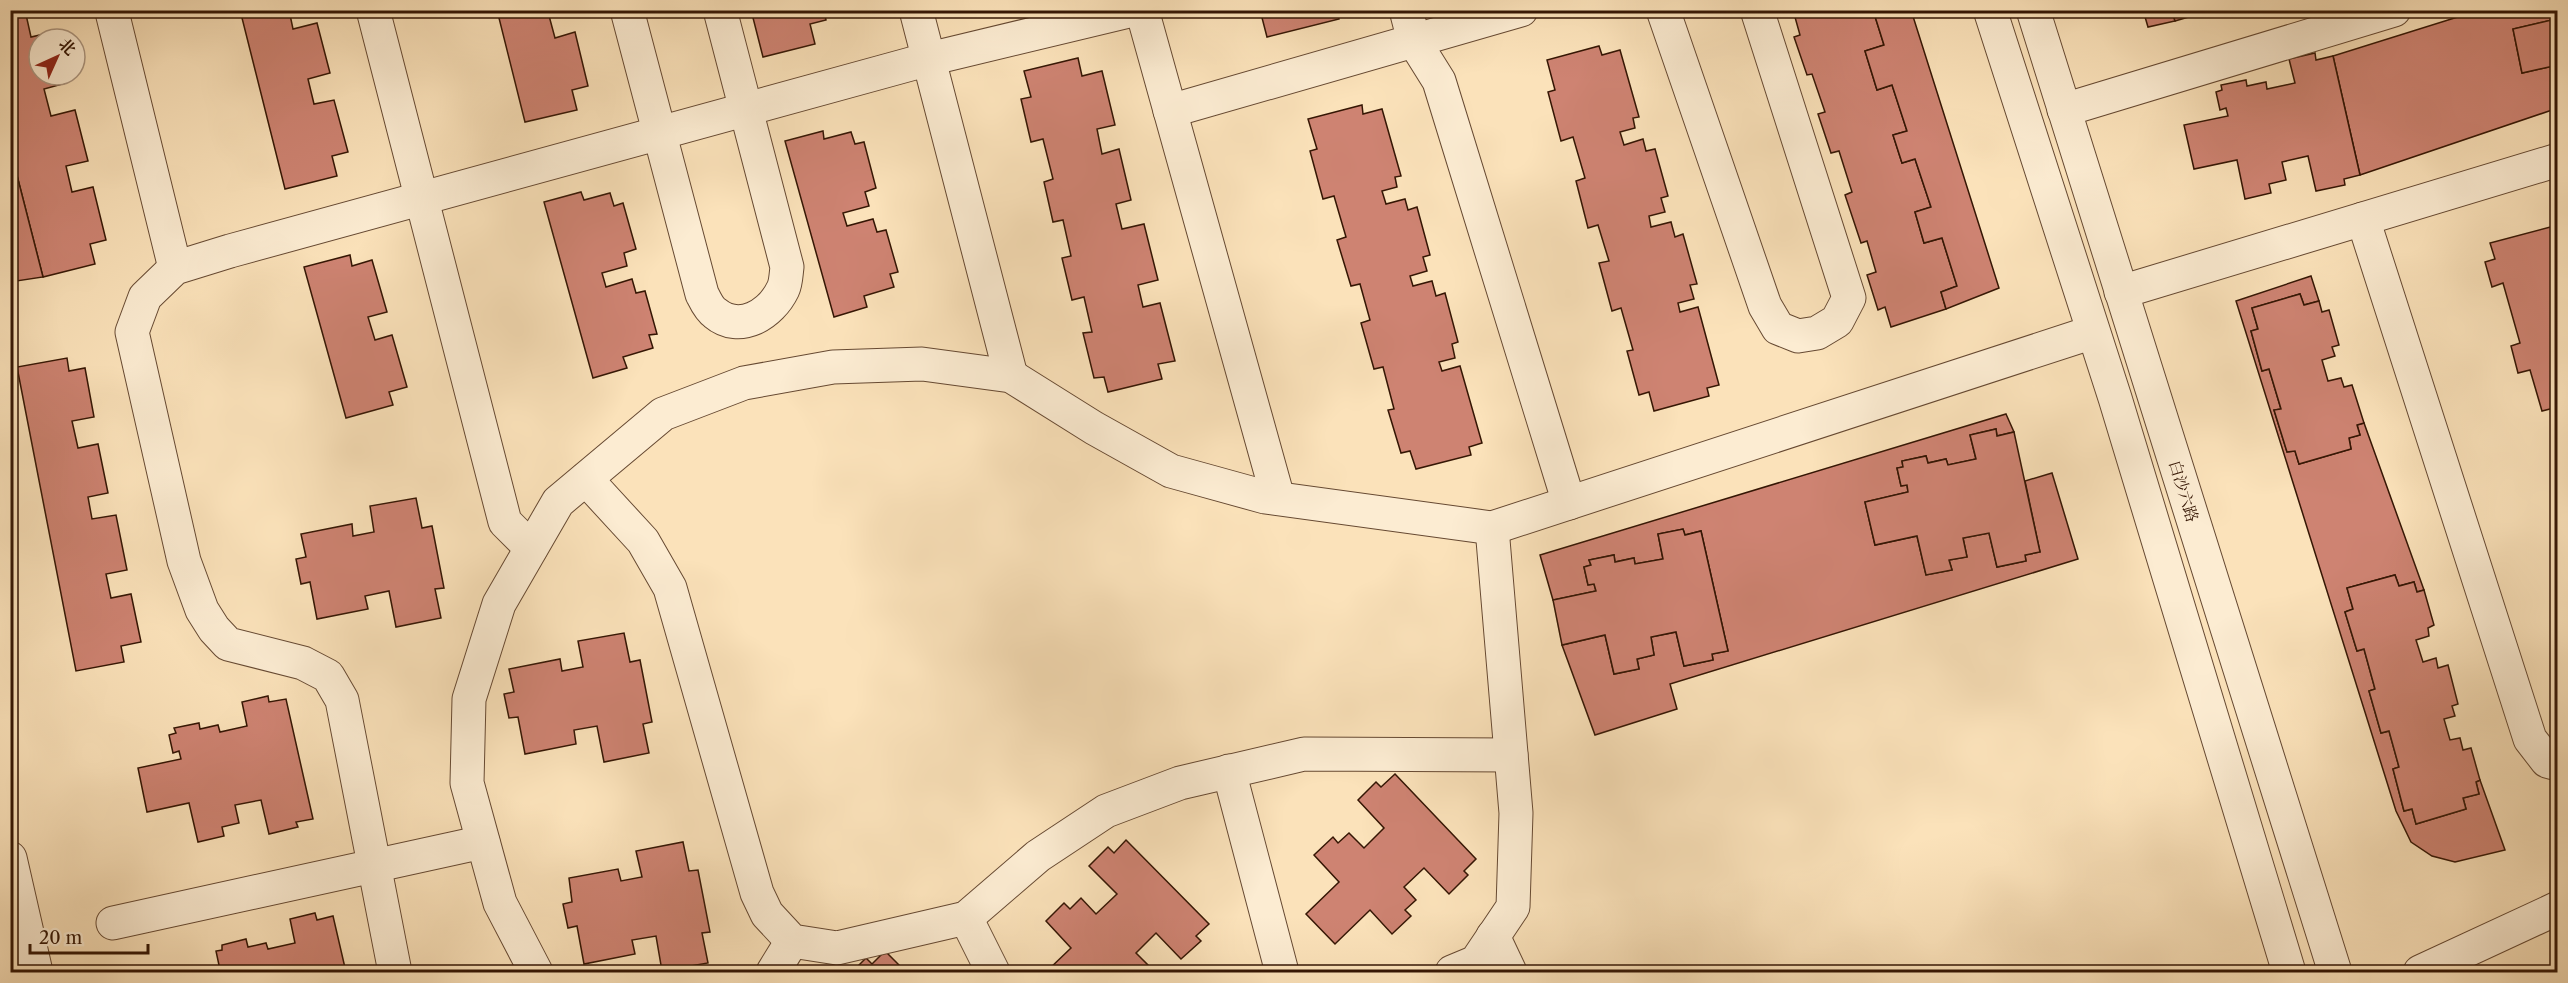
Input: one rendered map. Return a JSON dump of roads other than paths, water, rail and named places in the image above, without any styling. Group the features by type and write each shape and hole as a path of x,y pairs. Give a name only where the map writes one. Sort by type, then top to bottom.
{"street":[{"path":"373,10 505,522 531,548"},
{"path":"627,10 702,294 714,313 729,321 751,321 771,308 784,288 787,267 720,10"},
{"path":"916,10 1011,376"},
{"path":"395,972 342,700 328,676 303,663 228,644 214,629 202,610 184,561 132,332 145,297 174,268 929,59 1133,10"},
{"path":"1142,10 1278,498"},
{"path":"1170,111 1410,26 1521,10"},
{"path":"1663,10 1765,306 1778,328 1798,336 1817,333 1837,321 1849,298 1757,10"},
{"path":"1990,10 2093,332 2289,972"},
{"name":"白沙六路","path":"2033,10 2335,972"},
{"path":"2064,110 2316,22 2394,10"},
{"path":"112,12 174,268"},
{"path":"1410,26 1439,81 1569,503"},
{"path":"2121,292 2558,160"},
{"path":"2363,219 2530,739 2547,761 2558,764"},
{"path":"536,972 500,903 466,783 469,699 499,604 558,502 663,414 744,383 833,367 922,364 1011,376 1094,428 1171,471 1265,497 1492,528 2093,332"},
{"path":"585,479 643,542 670,588 757,893 767,914 792,941 837,948 966,918 1038,856 1106,811 1180,783 1304,754 1511,755"},
{"path":"1452,972 1476,962 1513,907 1516,813 1492,528"},
{"path":"1229,771 1282,972"},
{"path":"113,923 483,842"},
{"path":"10,858 36,972"},
{"path":"2420,972 2558,908"},
{"path":"966,918 993,972"},
{"path":"1493,936 1510,972"},
{"path":"773,972 792,941"}]}
